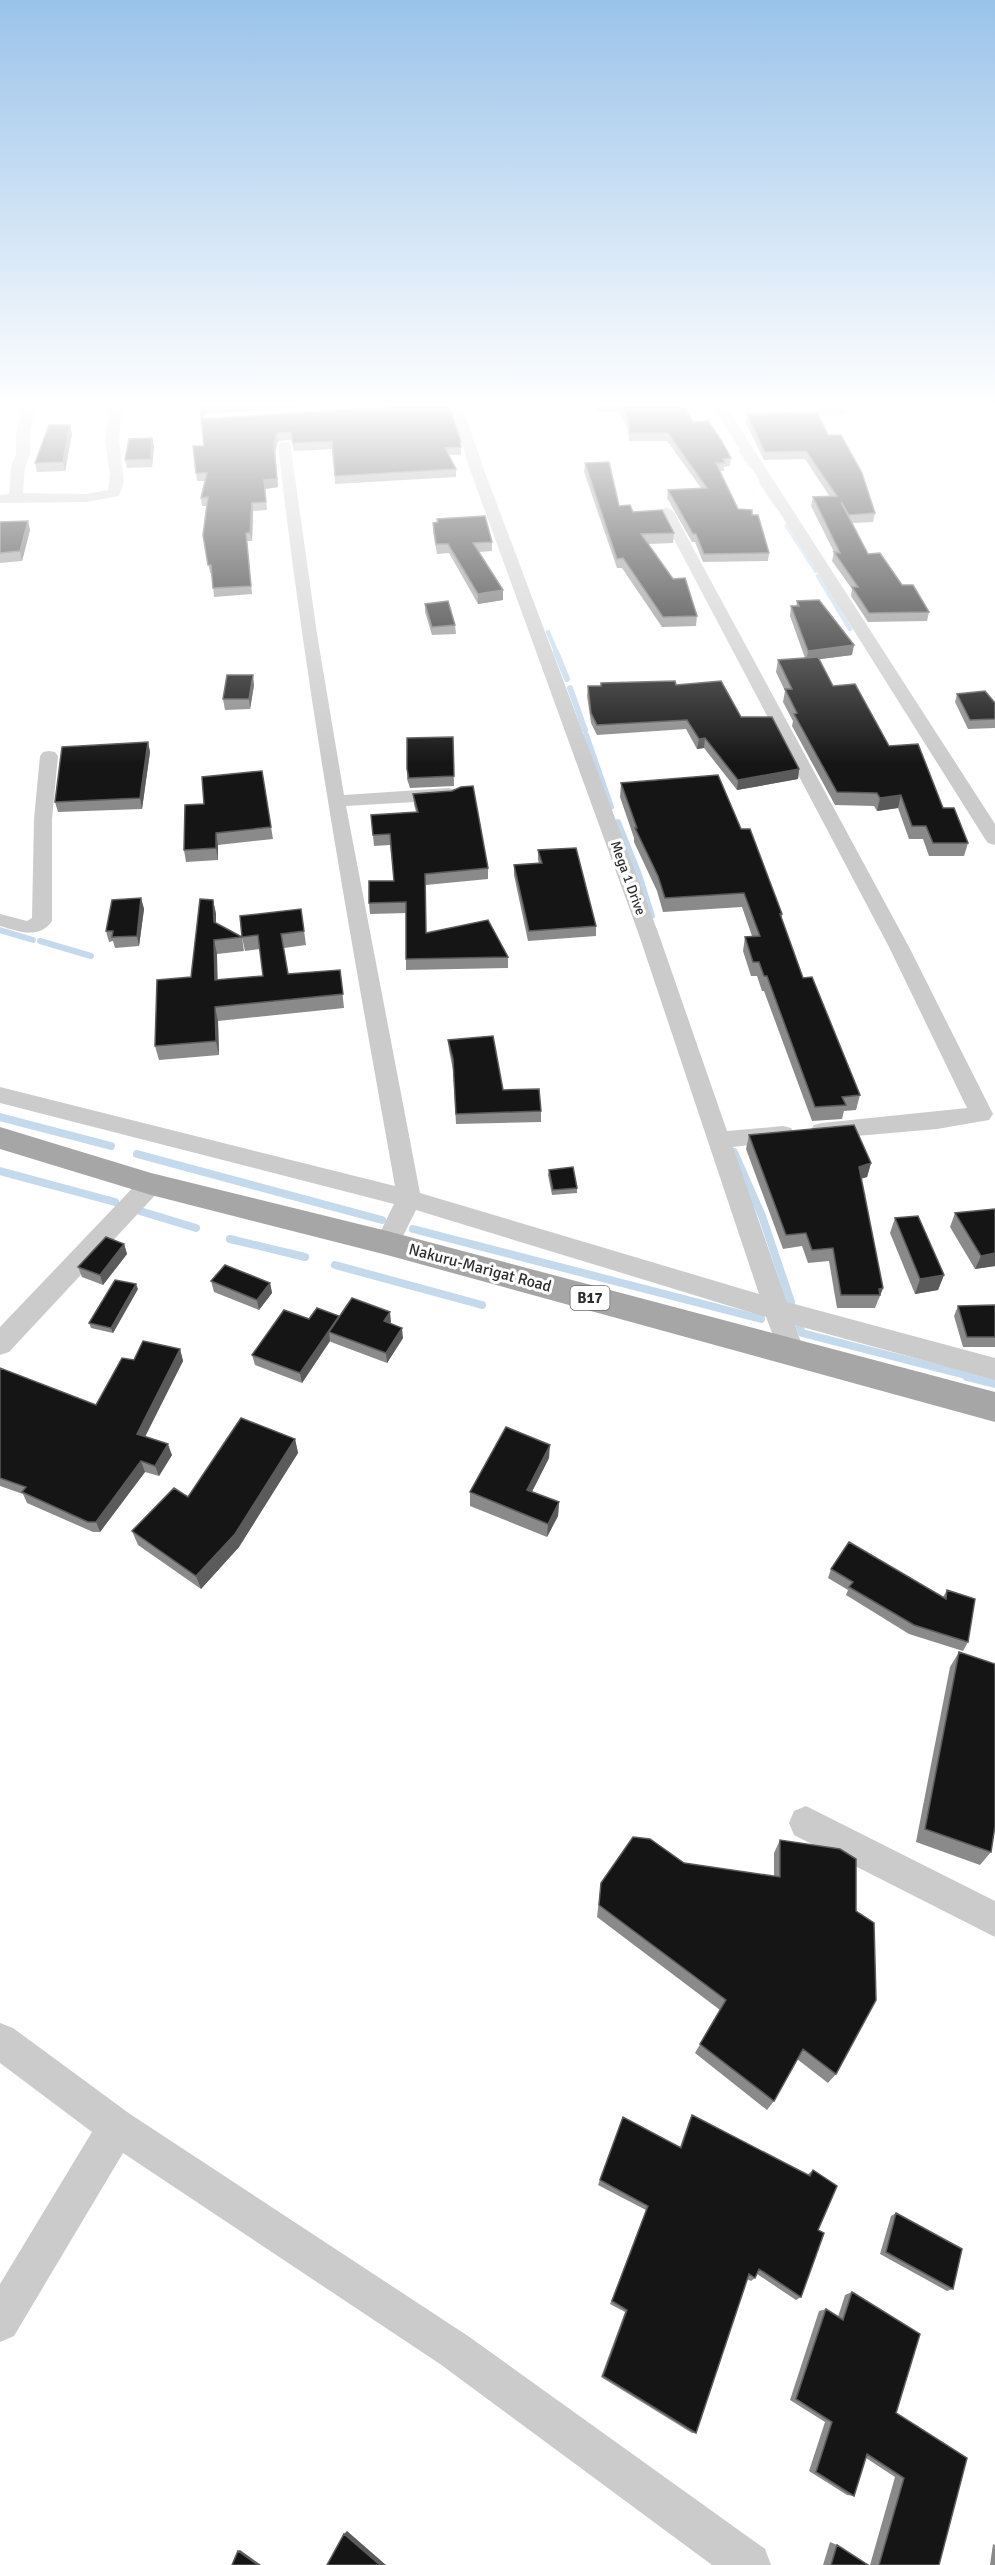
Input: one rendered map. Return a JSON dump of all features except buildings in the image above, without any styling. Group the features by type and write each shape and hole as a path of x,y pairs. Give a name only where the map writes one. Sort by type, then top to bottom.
{"main road":[{"name":"Nakuru-Marigat Road","path":"0,1138 151,1184 387,1243 995,1407"}],"street":[{"path":"294,525 336,801 409,1199 387,1243"},
{"name":"Mega 1 Drive","path":"497,525 649,935 775,1309 792,1353"},
{"path":"673,525 988,1113 937,1121 718,1140"},
{"path":"798,525 995,839"},
{"path":"0,920 30,928 42,921 43,819 49,756"},
{"path":"336,801 452,794"},
{"path":"0,1095 409,1199 775,1309 995,1368"},
{"path":"0,1344 151,1184"},
{"path":"806,1823 995,1920"},
{"path":"0,2041 117,2127 454,2350 749,2565"},
{"path":"0,2322 117,2127"}],"waterway":[{"path":"787,526 816,571"},
{"path":"818,576 850,629"},
{"path":"548,632 557,654"},
{"path":"556,652 567,679"},
{"path":"570,688 585,730"},
{"path":"586,735 611,807"},
{"path":"618,822 638,872 652,916"},
{"path":"0,930 33,940"},
{"path":"40,941 91,956"},
{"path":"0,1117 111,1146"},
{"path":"734,1152 762,1216 791,1302"},
{"path":"137,1154 382,1220"},
{"path":"0,1171 115,1202"},
{"path":"140,1211 196,1228"},
{"path":"413,1229 761,1319"},
{"path":"230,1239 305,1257"},
{"path":"335,1265 482,1305"},
{"path":"797,1319 802,1333 973,1377"},
{"path":"967,1376 995,1383"}]}
